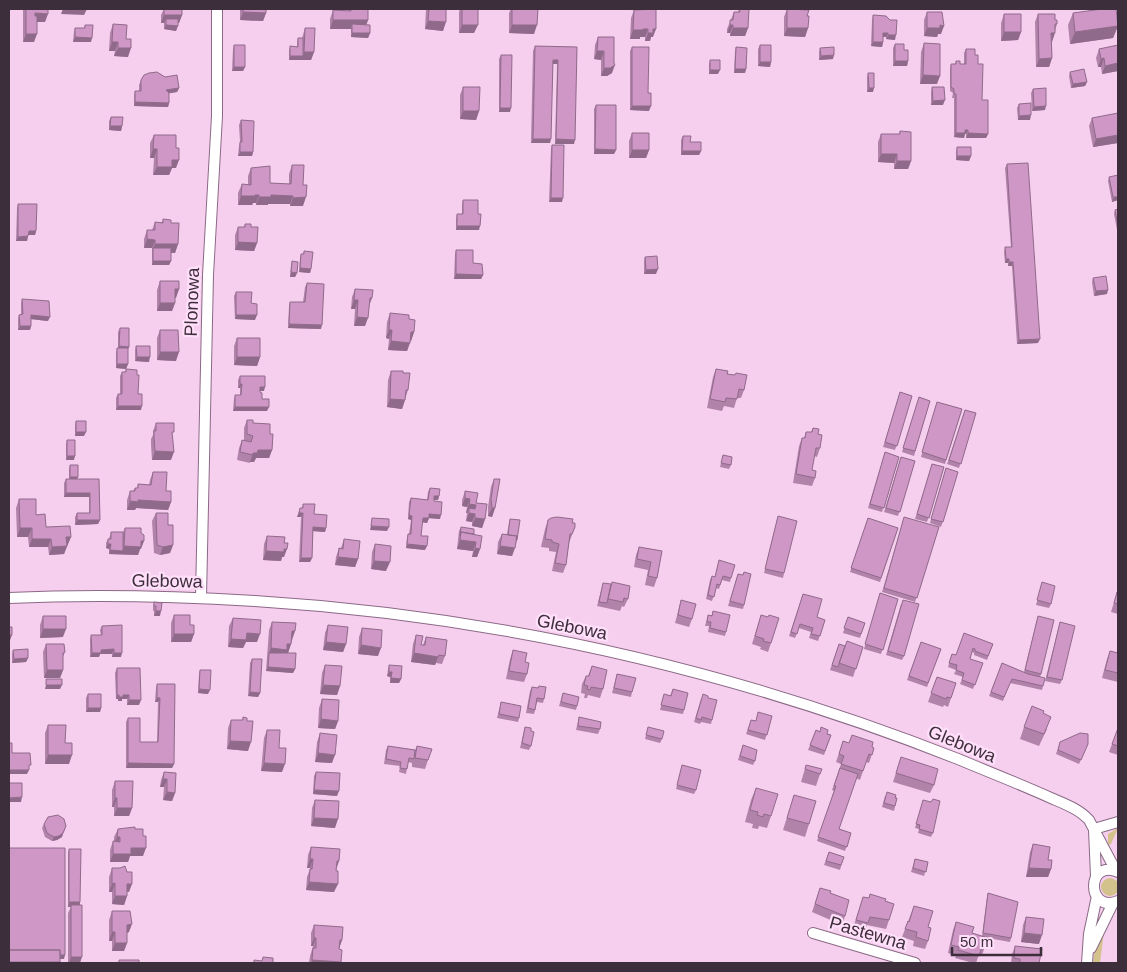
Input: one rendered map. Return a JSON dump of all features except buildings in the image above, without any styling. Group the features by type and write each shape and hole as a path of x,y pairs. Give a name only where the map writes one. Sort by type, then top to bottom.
{"street":[{"name":"Plonowa","path":"201,597 208,275 217,116 217,9"},
{"name":"Glebowa","path":"9,598 78,596 201,597 322,605 429,618 578,644 684,669 840,716 905,738 1032,789 1076,809 1089,820 1117,871"},
{"path":"1089,951 1116,902 1104,902 1097,896 1093,886 1096,876 1094,830 1118,822"},
{"path":"1096,876 1105,870 1117,871"},
{"path":"1087,963 1089,951 1088,934 1097,896"},
{"name":"Pastewna","path":"813,933 915,963"}],"shaded area":[{"path":"1118,828 1111,844 1108,845 1108,834"},
{"path":"1110,878 1116,881 1119,887 1116,893 1110,896 1104,893 1101,887 1104,881"},
{"path":"1104,931 1100,963 1093,963 1095,947"}]}
